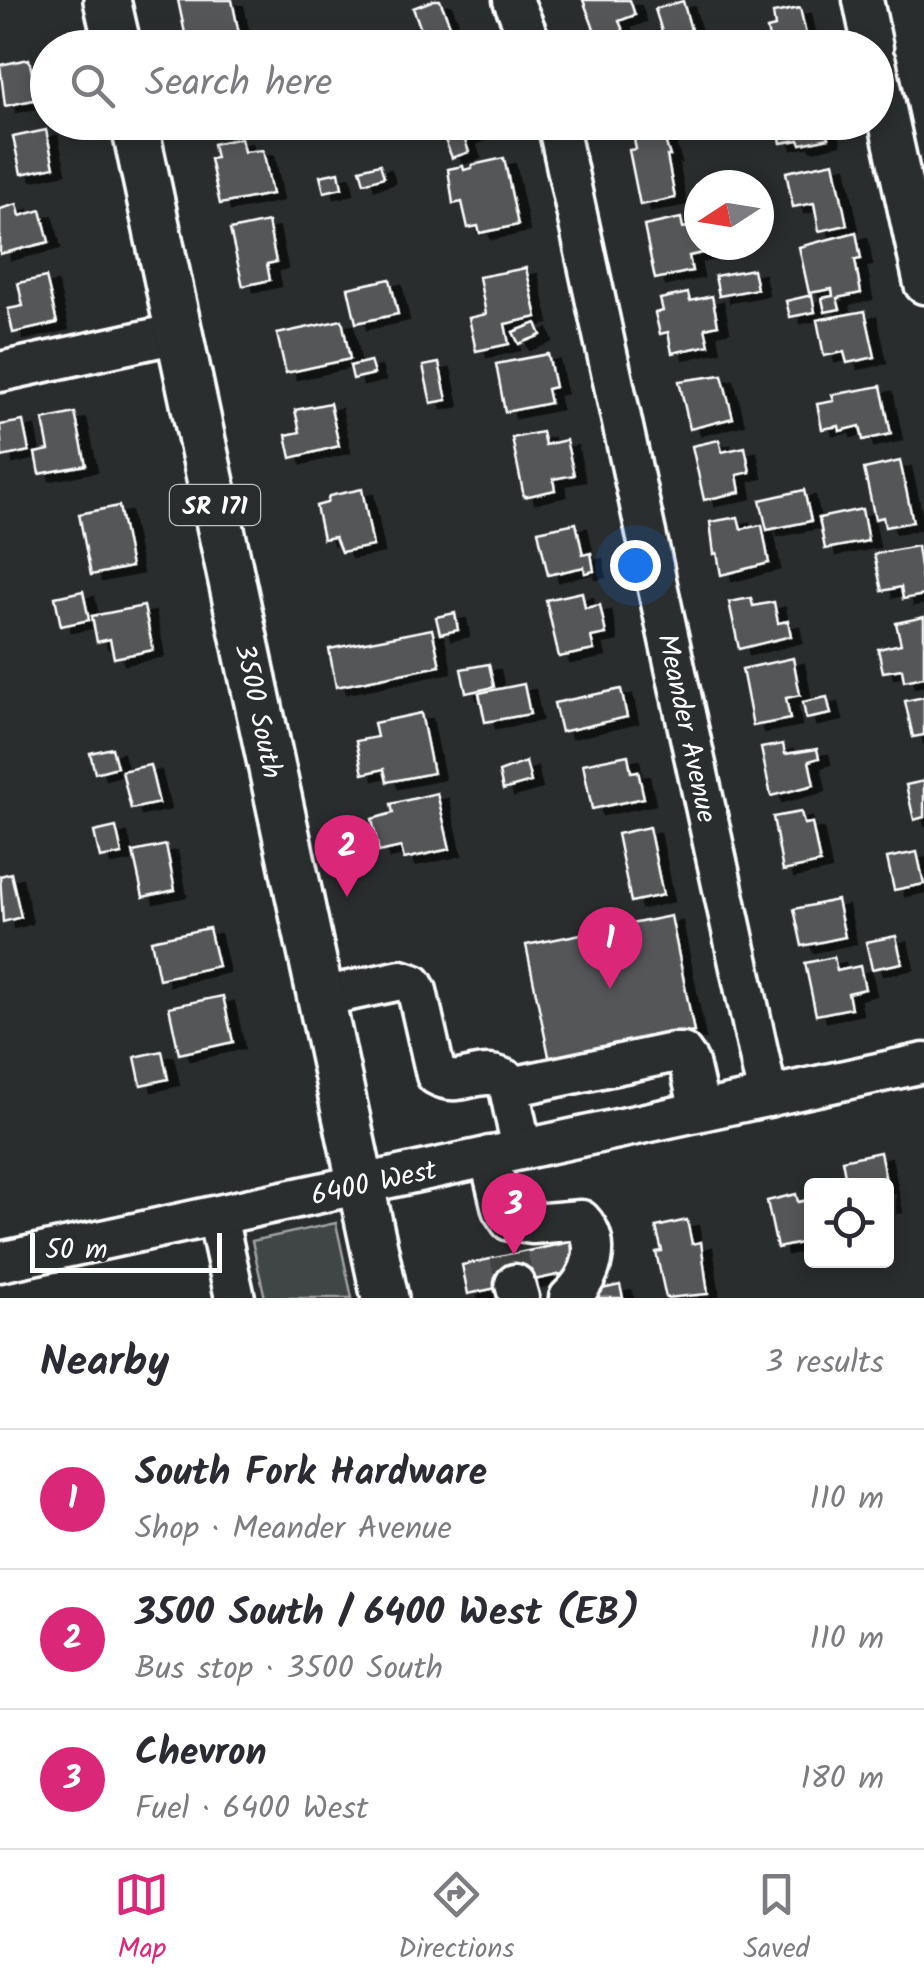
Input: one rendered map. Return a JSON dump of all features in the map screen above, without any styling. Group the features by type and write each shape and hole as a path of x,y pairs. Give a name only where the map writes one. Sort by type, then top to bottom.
{"main road":[{"path":"108,0 114,30"},
{"name":"3500 South","path":"138,140 385,1298"}],"street":[{"path":"513,0 526,30"},
{"path":"863,0 869,30"},
{"name":"Meander Avenue","path":"561,140 768,1097"},
{"path":"893,140 924,284"},
{"path":"0,372 178,333"},
{"path":"321,997 401,980 413,984 418,991 436,1076 454,1080 486,1073 502,1075 516,1086"},
{"path":"513,1264 502,1209 510,1093 516,1086 682,1053 689,1063 700,1111"},
{"name":"6400 West","path":"0,1262 924,1063"},
{"path":"217,1216 234,1298"},
{"path":"513,1264 532,1224 581,1220 589,1228 594,1244 593,1260 578,1290 568,1298"}],"shaded area":[{"path":"336,1223 352,1298 265,1298 252,1241"}],"building":[{"path":"178,0 232,0 238,30 184,30"},
{"path":"440,0 452,30 421,30 413,8"},
{"path":"583,0 630,0 635,15 619,21 623,30 594,30"},
{"path":"683,1 691,30 662,30 655,9"},
{"path":"800,8 805,30 767,30 775,27 773,13"},
{"path":"29,59 30,101 5,106 0,65"},
{"path":"30,133 30,140 48,140 54,167 21,174 13,137"},
{"path":"241,140 244,152 263,150 272,194 220,204 210,159 216,158 213,144"},
{"path":"445,140 465,140 469,152 452,158"},
{"path":"634,140 665,140 675,198 640,205 629,150 636,149"},
{"path":"504,158 518,225 480,233 478,226 468,228 462,202 453,204 448,169 463,166 464,170"},
{"path":"834,162 847,225 819,231 814,203 793,207 786,172"},
{"path":"380,164 384,177 364,183 360,169"},
{"path":"339,172 342,188 324,192 320,176"},
{"path":"17,204 20,216 41,210 49,242 0,254 0,209"},
{"path":"681,218 684,260 690,260 692,271 655,279 644,226"},
{"path":"268,222 276,262 267,264 270,280 243,286 230,230"},
{"path":"856,232 861,259 855,260 861,293 837,298 840,309 825,312 822,298 833,296 832,289 809,293 799,247"},
{"path":"526,268 537,317 505,324 509,344 476,351 469,318 486,314 479,277"},
{"path":"753,269 757,289 719,296 715,276"},
{"path":"46,277 57,323 13,333 8,309 23,306 18,283"},
{"path":"390,279 398,314 356,323 348,288"},
{"path":"688,293 690,301 712,296 718,325 705,328 709,345 672,353 668,332 660,334 655,313 663,311 660,299"},
{"path":"812,295 815,312 790,317 786,301"},
{"path":"865,311 875,357 847,363 844,352 824,356 817,320"},
{"path":"342,320 350,359 286,373 277,334"},
{"path":"536,323 541,335 519,344 513,332"},
{"path":"548,354 555,387 547,389 550,403 505,412 496,364"},
{"path":"370,361 374,374 353,379 350,366"},
{"path":"439,363 447,400 431,403 423,366"},
{"path":"722,375 733,418 690,429 679,381"},
{"path":"881,386 891,434 863,440 860,426 840,431 839,426 822,429 817,404 834,401 832,395"},
{"path":"330,403 339,446 291,458 286,435 300,432 295,410"},
{"path":"75,413 86,465 39,474 35,453 49,450 43,420"},
{"path":"23,421 29,451 2,457 0,425"},
{"path":"542,432 545,445 566,440 574,475 553,479 555,490 524,497 512,438"},
{"path":"719,440 722,452 745,447 750,472 737,475 740,492 704,500 692,446"},
{"path":"900,461 913,522 885,527 883,517 875,519 864,469"},
{"path":"362,489 373,546 341,552 335,537 323,539 316,506 327,503 329,496"},
{"path":"804,490 811,521 767,530 760,500"},
{"path":"119,506 131,567 91,575 79,514"},
{"path":"862,509 868,541 825,549 819,518"},
{"path":"738,517 741,529 762,525 769,563 721,575 710,522"},
{"path":"576,523 583,555 591,553 594,571 585,573 584,567 548,575 538,531"},
{"path":"917,546 924,595 903,599 901,587 882,591 874,554"},
{"path":"83,591 89,620 61,626 55,597"},
{"path":"582,592 585,608 600,605 606,634 591,637 594,650 559,657 546,600"},
{"path":"751,598 753,606 774,602 778,623 788,621 791,636 739,649 729,602"},
{"path":"144,606 153,650 114,658 110,639 97,642 92,616"},
{"path":"455,613 458,630 440,634 436,617"},
{"path":"924,617 924,677 904,681 902,669 883,672 878,649 901,644 896,623"},
{"path":"432,629 440,666 336,687 329,649"},
{"path":"793,658 800,695 786,698 790,719 753,726 742,669"},
{"path":"489,664 494,687 466,693 461,669"},
{"path":"524,684 530,714 485,722 479,693"},
{"path":"621,689 627,717 561,732 554,703"},
{"path":"827,697 831,714 806,719 803,702"},
{"path":"924,697 924,735 913,737 905,701"},
{"path":"421,713 433,773 387,782 384,769 363,774 356,741 377,737 374,723"},
{"path":"783,744 785,754 817,749 819,758 809,761 814,785 771,796 761,748"},
{"path":"112,748 117,767 95,773 90,753"},
{"path":"628,755 631,772 638,771 644,798 592,809 583,764"},
{"path":"526,762 531,782 503,790 499,772"},
{"path":"150,765 159,803 131,809 122,771"},
{"path":"924,781 924,817 914,820 906,785"},
{"path":"437,793 450,849 404,859 401,847 379,852 372,819 393,813 391,804"},
{"path":"801,812 804,824 812,823 820,863 783,871 773,817"},
{"path":"116,827 122,854 100,858 94,832"},
{"path":"649,827 663,895 631,902 617,834"},
{"path":"166,845 175,890 143,897 133,852"},
{"path":"917,852 924,884 894,890 887,858"},
{"path":"11,873 21,917 3,922 0,876"},
{"path":"837,900 845,937 802,946 794,909"},
{"path":"671,916 694,1032 550,1061 526,945"},
{"path":"209,928 218,966 159,979 151,940"},
{"path":"896,936 902,963 872,969 866,942"},
{"path":"834,957 837,971 860,966 865,989 848,993 851,1008 816,1015 805,963"},
{"path":"223,996 233,1042 179,1054 169,1007"},
{"path":"162,1051 168,1079 141,1085 135,1057"},
{"path":"880,1152 885,1178 845,1178 842,1160"},
{"path":"796,1194 798,1202 804,1201 804,1242 777,1248 767,1201"},
{"path":"687,1220 692,1244 701,1242 708,1294 666,1298 656,1252 662,1251 656,1227"},
{"path":"575,1241 581,1270 468,1294 462,1265"},
{"path":"620,1285 623,1298 595,1298 593,1291"}],"tunnel":[{"path":"509,1255 515,1284"}],"place":[{"name":"3500 South / 6400 West (EB)","path":"347,897"},
{"name":"South Fork Hardware","path":"610,989"},
{"name":"Chevron","path":"514,1255"}]}
